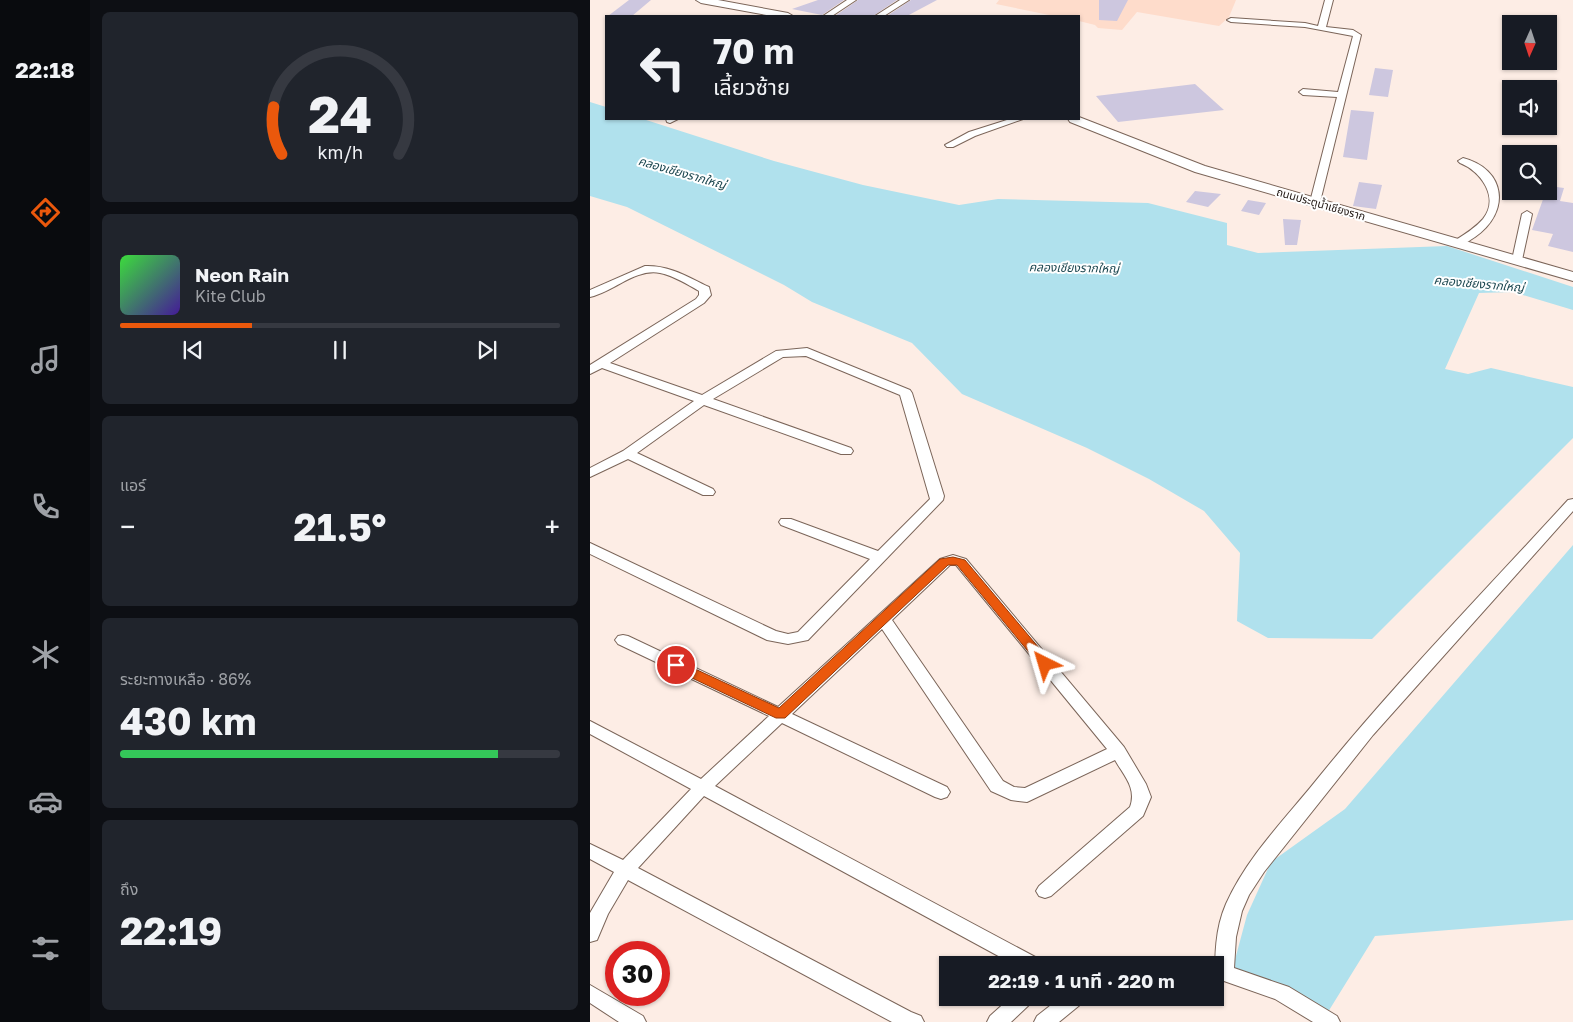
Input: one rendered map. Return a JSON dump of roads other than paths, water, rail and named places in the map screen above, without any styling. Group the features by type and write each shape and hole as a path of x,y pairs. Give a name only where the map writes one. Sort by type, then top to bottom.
{"street":[{"path":"701,0 783,15"},
{"path":"829,15 852,0"},
{"path":"881,15 905,0"},
{"path":"1321,29 1329,0"},
{"path":"1231,20 1305,25 1357,34 1315,202"},
{"path":"1304,92 1342,95"},
{"path":"950,146 972,134 1015,120"},
{"name":"ถนนประตูน้ำเชียงราก","path":"1076,120 1200,170 1573,277"},
{"path":"1458,243 1477,232 1493,212 1496,202 1494,193 1482,169 1463,161"},
{"path":"1516,260 1527,214"},
{"path":"590,294 646,269 663,268 705,289 706,295 700,301 590,370"},
{"path":"590,473 628,454 703,400 780,354 794,351 807,352 906,393 936,489 936,500 802,636 788,639 772,636 590,548"},
{"path":"602,364 846,451"},
{"path":"628,454 708,492"},
{"path":"1222,956 1236,902 1250,878 1339,764 1419,672 1573,503"},
{"path":"786,522 879,557"},
{"path":"590,934 600,911 624,870 702,788 882,618 945,562 953,560 961,562 1118,751 1138,784 1142,797 1137,810 1045,891"},
{"path":"882,618 996,786 1011,793 1027,795 1118,751"},
{"path":"624,640 941,792"},
{"path":"590,727 1015,956"},
{"path":"590,851 907,1021"},
{"path":"1224,975 1282,993 1330,1022"},
{"path":"590,993 636,1022"},
{"path":"997,1022 1014,1006"},
{"path":"1044,1022 1064,1006"}],"water":[{"name":"คลองเชียงรากใหญ่","path":"590,102 605,107 605,120 646,120 774,161 863,185 959,205 998,199 1148,203 1227,223 1227,245 1258,253 1447,246 1573,287 1573,310 1513,292 1479,293 1445,369 1468,374 1491,368 1573,387 1573,438 1372,639 1268,638 1237,621 1240,553 1204,511 1149,479 1087,448 962,394 912,343 812,302 784,285 627,207 590,196"},
{"path":"1573,545 1573,920 1375,936 1328,1012 1233,967 1247,915 1271,862 1345,809"}]}
